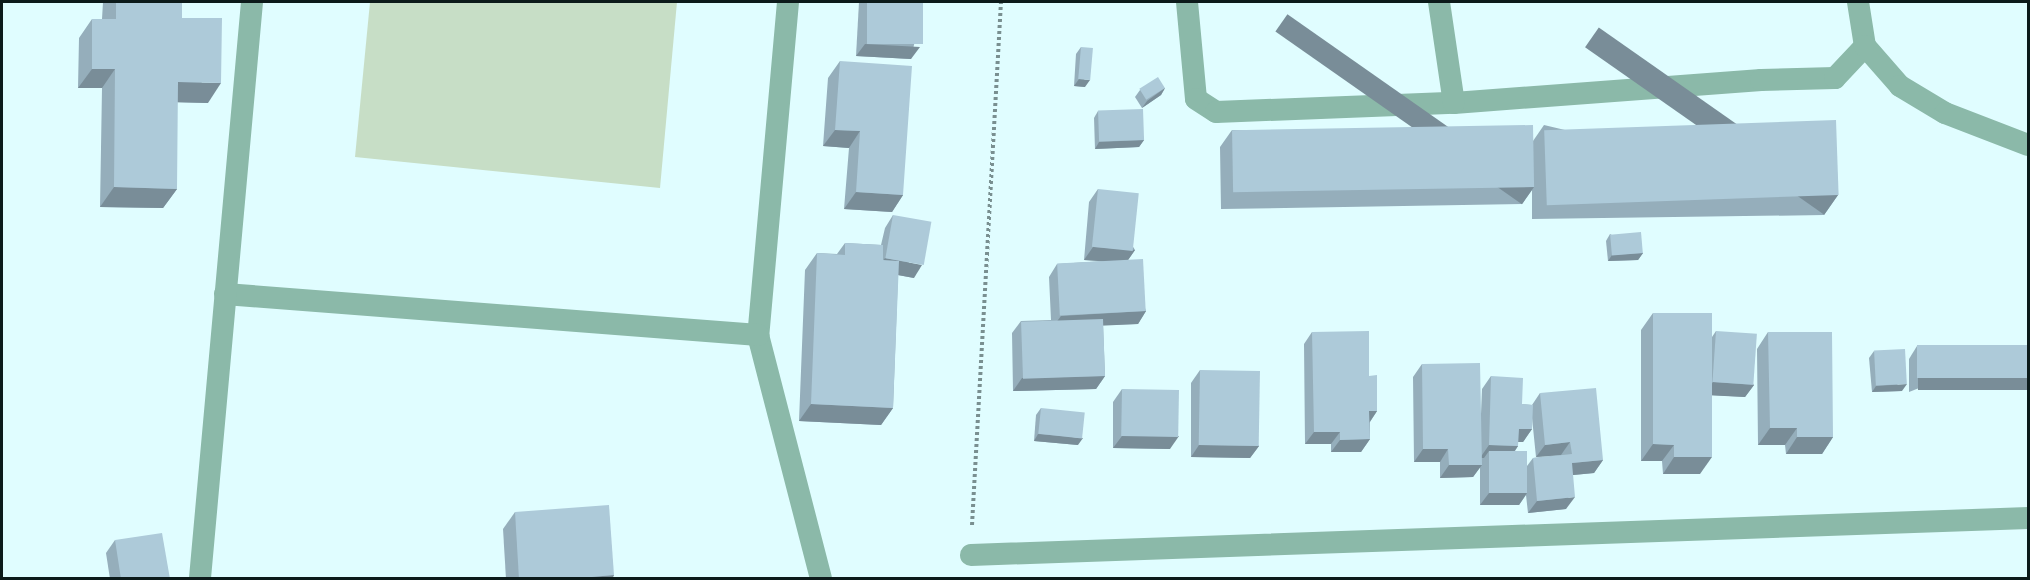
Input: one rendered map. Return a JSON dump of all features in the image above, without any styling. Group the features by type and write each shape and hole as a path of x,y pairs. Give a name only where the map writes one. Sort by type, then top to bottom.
{"lane":[{"path":"200,579 252,2"},
{"path":"788,2 758,335 821,579"},
{"path":"1187,2 1196,99 1216,112 1454,103 1761,80 1834,78 1865,46"},
{"path":"1439,2 1454,103"},
{"path":"1858,2 1865,46 1900,86 1945,113 2028,145"},
{"path":"225,294 758,335"},
{"path":"971,555 2028,523"}],"path":[{"path":"971,555 1001,2"}],"green space":[{"path":"370,2 677,2 660,188 355,157"}],"building":[{"path":"116,2 182,2 182,18 222,18 221,83 178,82 177,189 114,187 115,69 92,69 92,19 116,19"},
{"path":"867,2 923,2 923,44 867,44"},
{"path":"1081,47 1093,48 1090,80 1078,79"},
{"path":"840,61 912,66 903,195 856,192 860,131 835,130"},
{"path":"1158,77 1165,88 1146,100 1139,89"},
{"path":"1143,109 1144,140 1099,142 1098,111"},
{"path":"1836,120 1839,195 1547,205 1544,130"},
{"path":"1533,125 1534,187 1233,192 1232,130"},
{"path":"1098,189 1139,193 1133,251 1092,247"},
{"path":"893,215 931,222 924,265 885,258"},
{"path":"1641,232 1643,253 1612,256 1610,235"},
{"path":"845,243 883,245 883,260 899,261 893,408 811,404 817,253 845,255"},
{"path":"1143,259 1146,311 1060,315 1057,264"},
{"path":"1653,313 1712,313 1712,457 1674,457 1674,445 1653,444"},
{"path":"1103,319 1105,376 1023,379 1021,322"},
{"path":"1369,331 1369,376 1377,375 1377,411 1369,411 1370,439 1340,440 1340,432 1314,432 1312,332"},
{"path":"1716,331 1757,334 1753,385 1712,382"},
{"path":"1768,332 1832,332 1833,437 1797,437 1797,428 1770,428"},
{"path":"1917,345 2028,345 2028,378 1917,378"},
{"path":"1905,349 1907,384 1876,386 1874,351"},
{"path":"1480,363 1482,465 1449,465 1448,449 1423,449 1422,364"},
{"path":"1200,370 1260,371 1259,446 1199,445"},
{"path":"1491,376 1523,378 1522,404 1533,405 1532,429 1519,429 1518,446 1489,445"},
{"path":"1596,388 1603,460 1572,463 1575,497 1537,501 1533,458 1572,454 1570,442 1545,445 1540,393"},
{"path":"1122,389 1179,390 1178,437 1121,436"},
{"path":"1041,408 1085,413 1082,438 1038,434"},
{"path":"1489,451 1527,451 1527,493 1489,493"},
{"path":"609,505 614,575 569,579 519,579 515,512"},
{"path":"162,533 170,579 121,579 115,540"}]}
